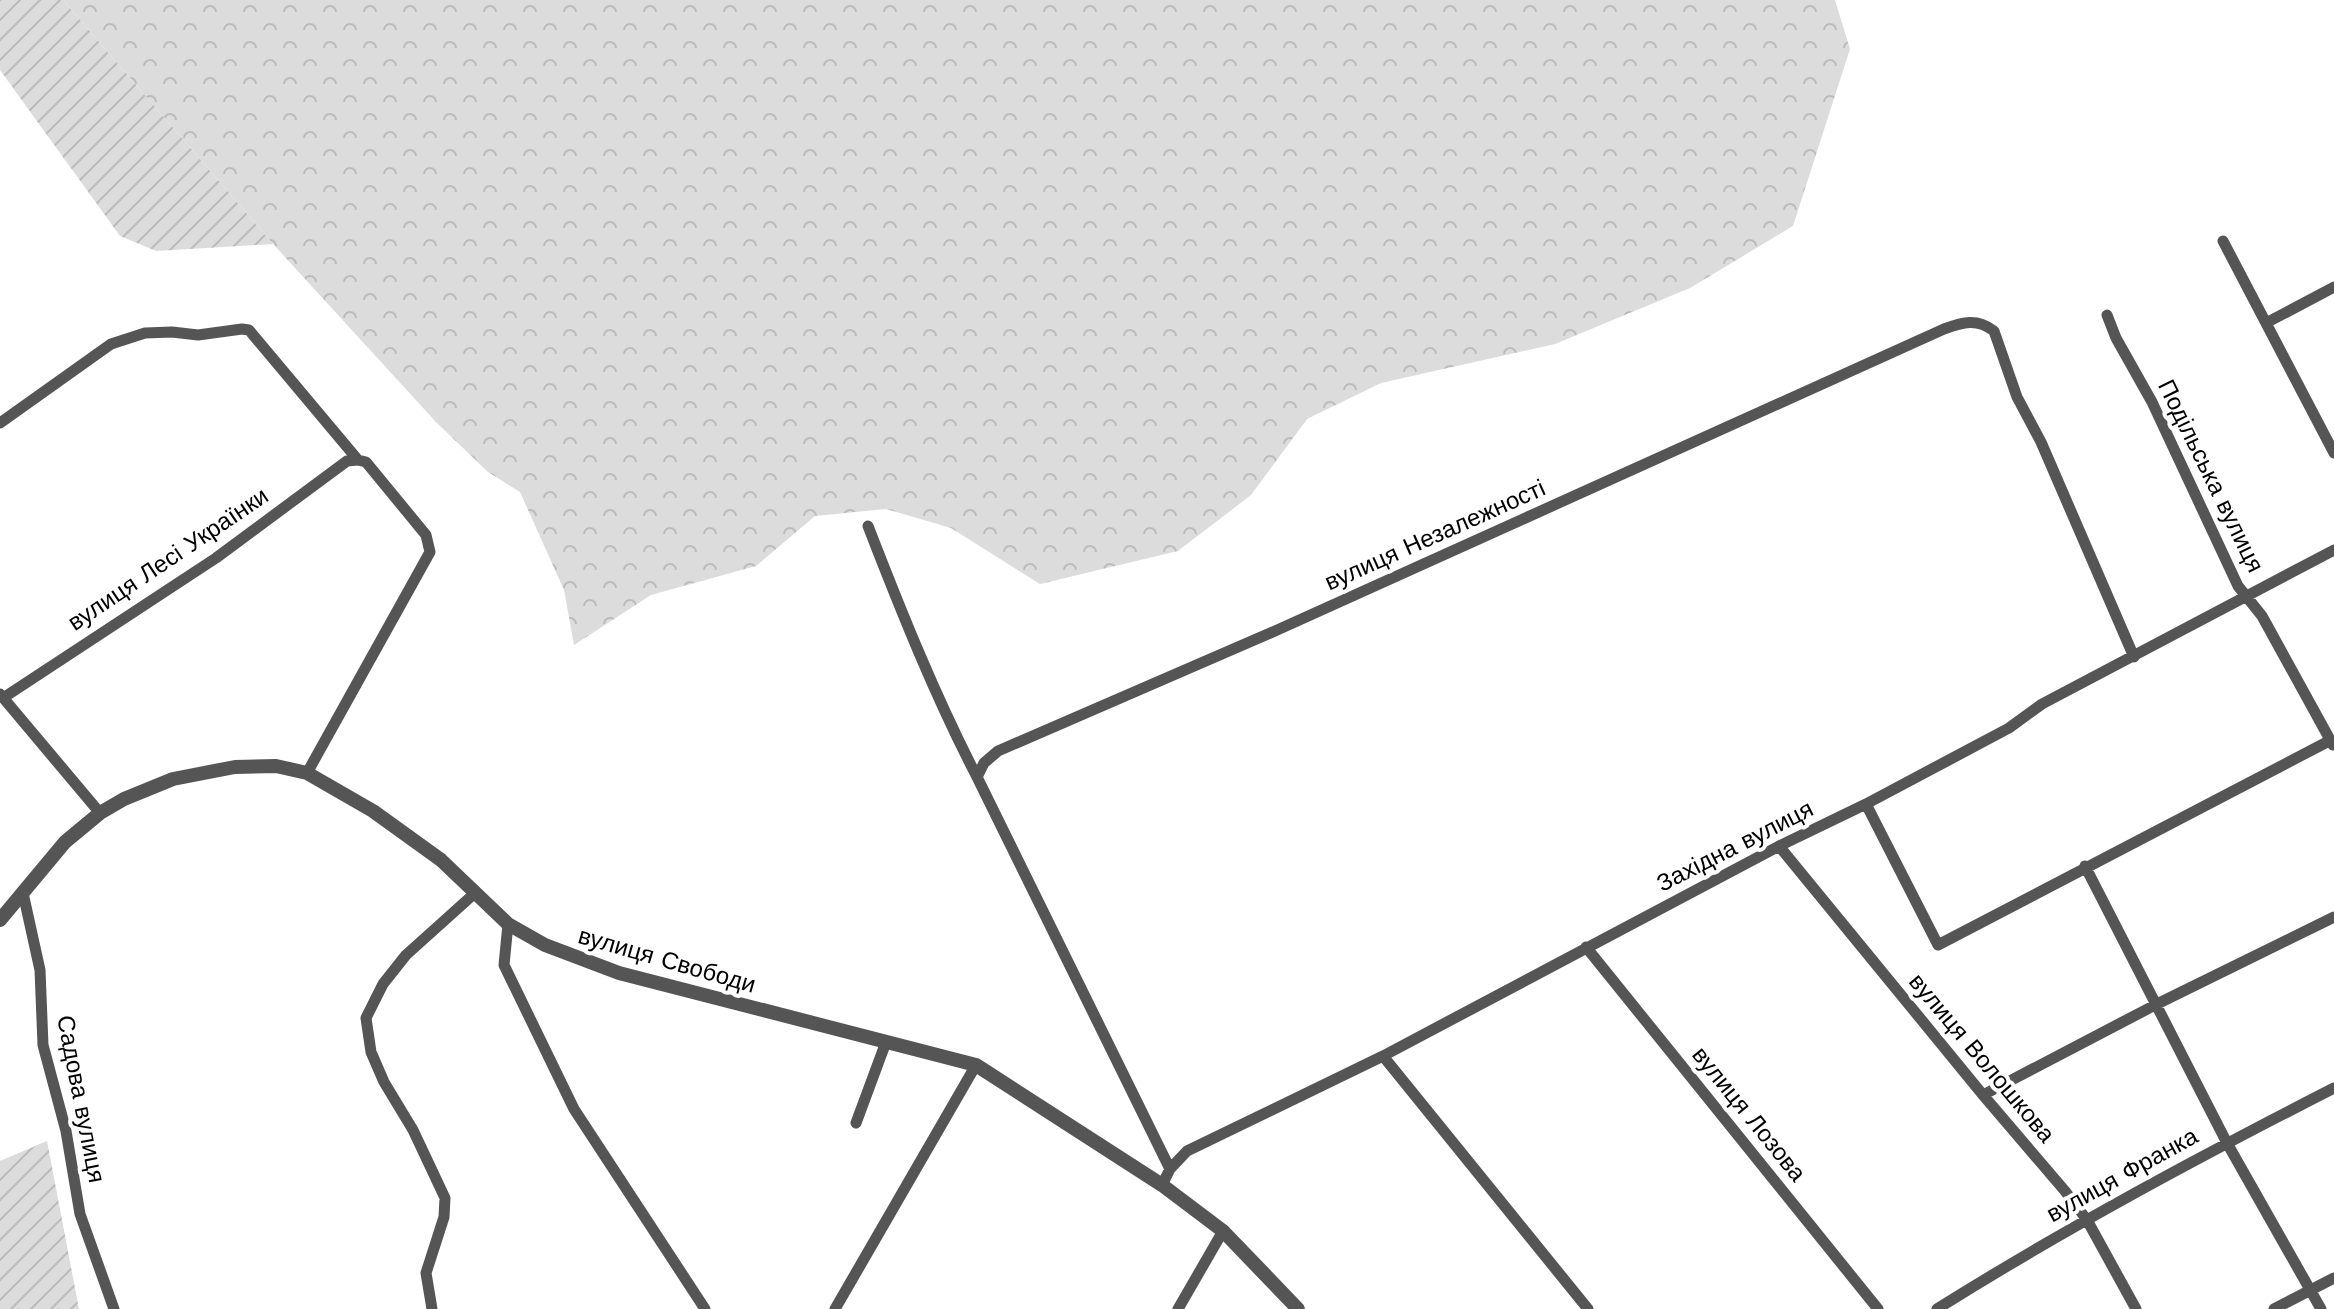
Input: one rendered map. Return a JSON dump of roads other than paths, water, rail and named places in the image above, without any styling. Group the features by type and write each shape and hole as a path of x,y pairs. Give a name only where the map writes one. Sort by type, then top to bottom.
{"street":[{"path":"2223,241 2334,453"},
{"path":"2266,323 2334,287"},
{"name":"Подільська вулиця","path":"2107,315 2246,599 2262,616 2332,739"},
{"name":"вулиця Незалежності","path":"977,777 990,756 1011,745 1170,678 1203,660 1317,612 1944,329 1968,321 1986,325 1994,331 2017,397 2041,442 2134,657"},
{"path":"0,423 111,344 145,333 198,335 242,329 249,330 358,460 366,462 426,535 430,552 307,773"},
{"name":"вулиця Лесі Українки","path":"2,696 216,558 347,461 358,460"},
{"path":"868,526 929,675 1170,1169"},
{"name":"Західна вулиця","path":"1162,1185 1170,1169 1187,1151 1383,1056 1779,846 1866,804 2009,728 2042,704 2334,550"},
{"path":"2,696 100,813"},
{"path":"1866,804 1938,945 2332,739"},
{"name":"вулиця Свободи","path":"0,920 65,842 100,813 124,799 173,779 235,767 276,766 307,773 373,811 441,860 508,924 545,945 619,973 976,1065 1162,1185 1223,1231 1298,1309"},
{"name":"вулиця Волошкова","path":"1779,846 2087,1220 2136,1309"},
{"path":"2085,866 2227,1143 2321,1309"},
{"name":"Садова вулиця","path":"23,893 40,970 43,1045 66,1131 80,1214 114,1309"},
{"path":"432,1309 426,1273 444,1217 445,1198 413,1130 384,1082 371,1052 366,1018 383,984 406,955 475,893"},
{"path":"1983,1095 2157,1004 2334,917"},
{"path":"508,924 504,965 574,1109 705,1309"},
{"name":"вулиця Лозова","path":"1586,947 1878,1309"},
{"path":"856,1123 886,1042"},
{"path":"1383,1056 1588,1309"},
{"path":"835,1309 976,1065"},
{"name":"вулиця Франка","path":"1937,1309 2035,1247 2334,1088"},
{"path":"1178,1309 1223,1231"},
{"path":"2274,1309 2334,1278"}]}
